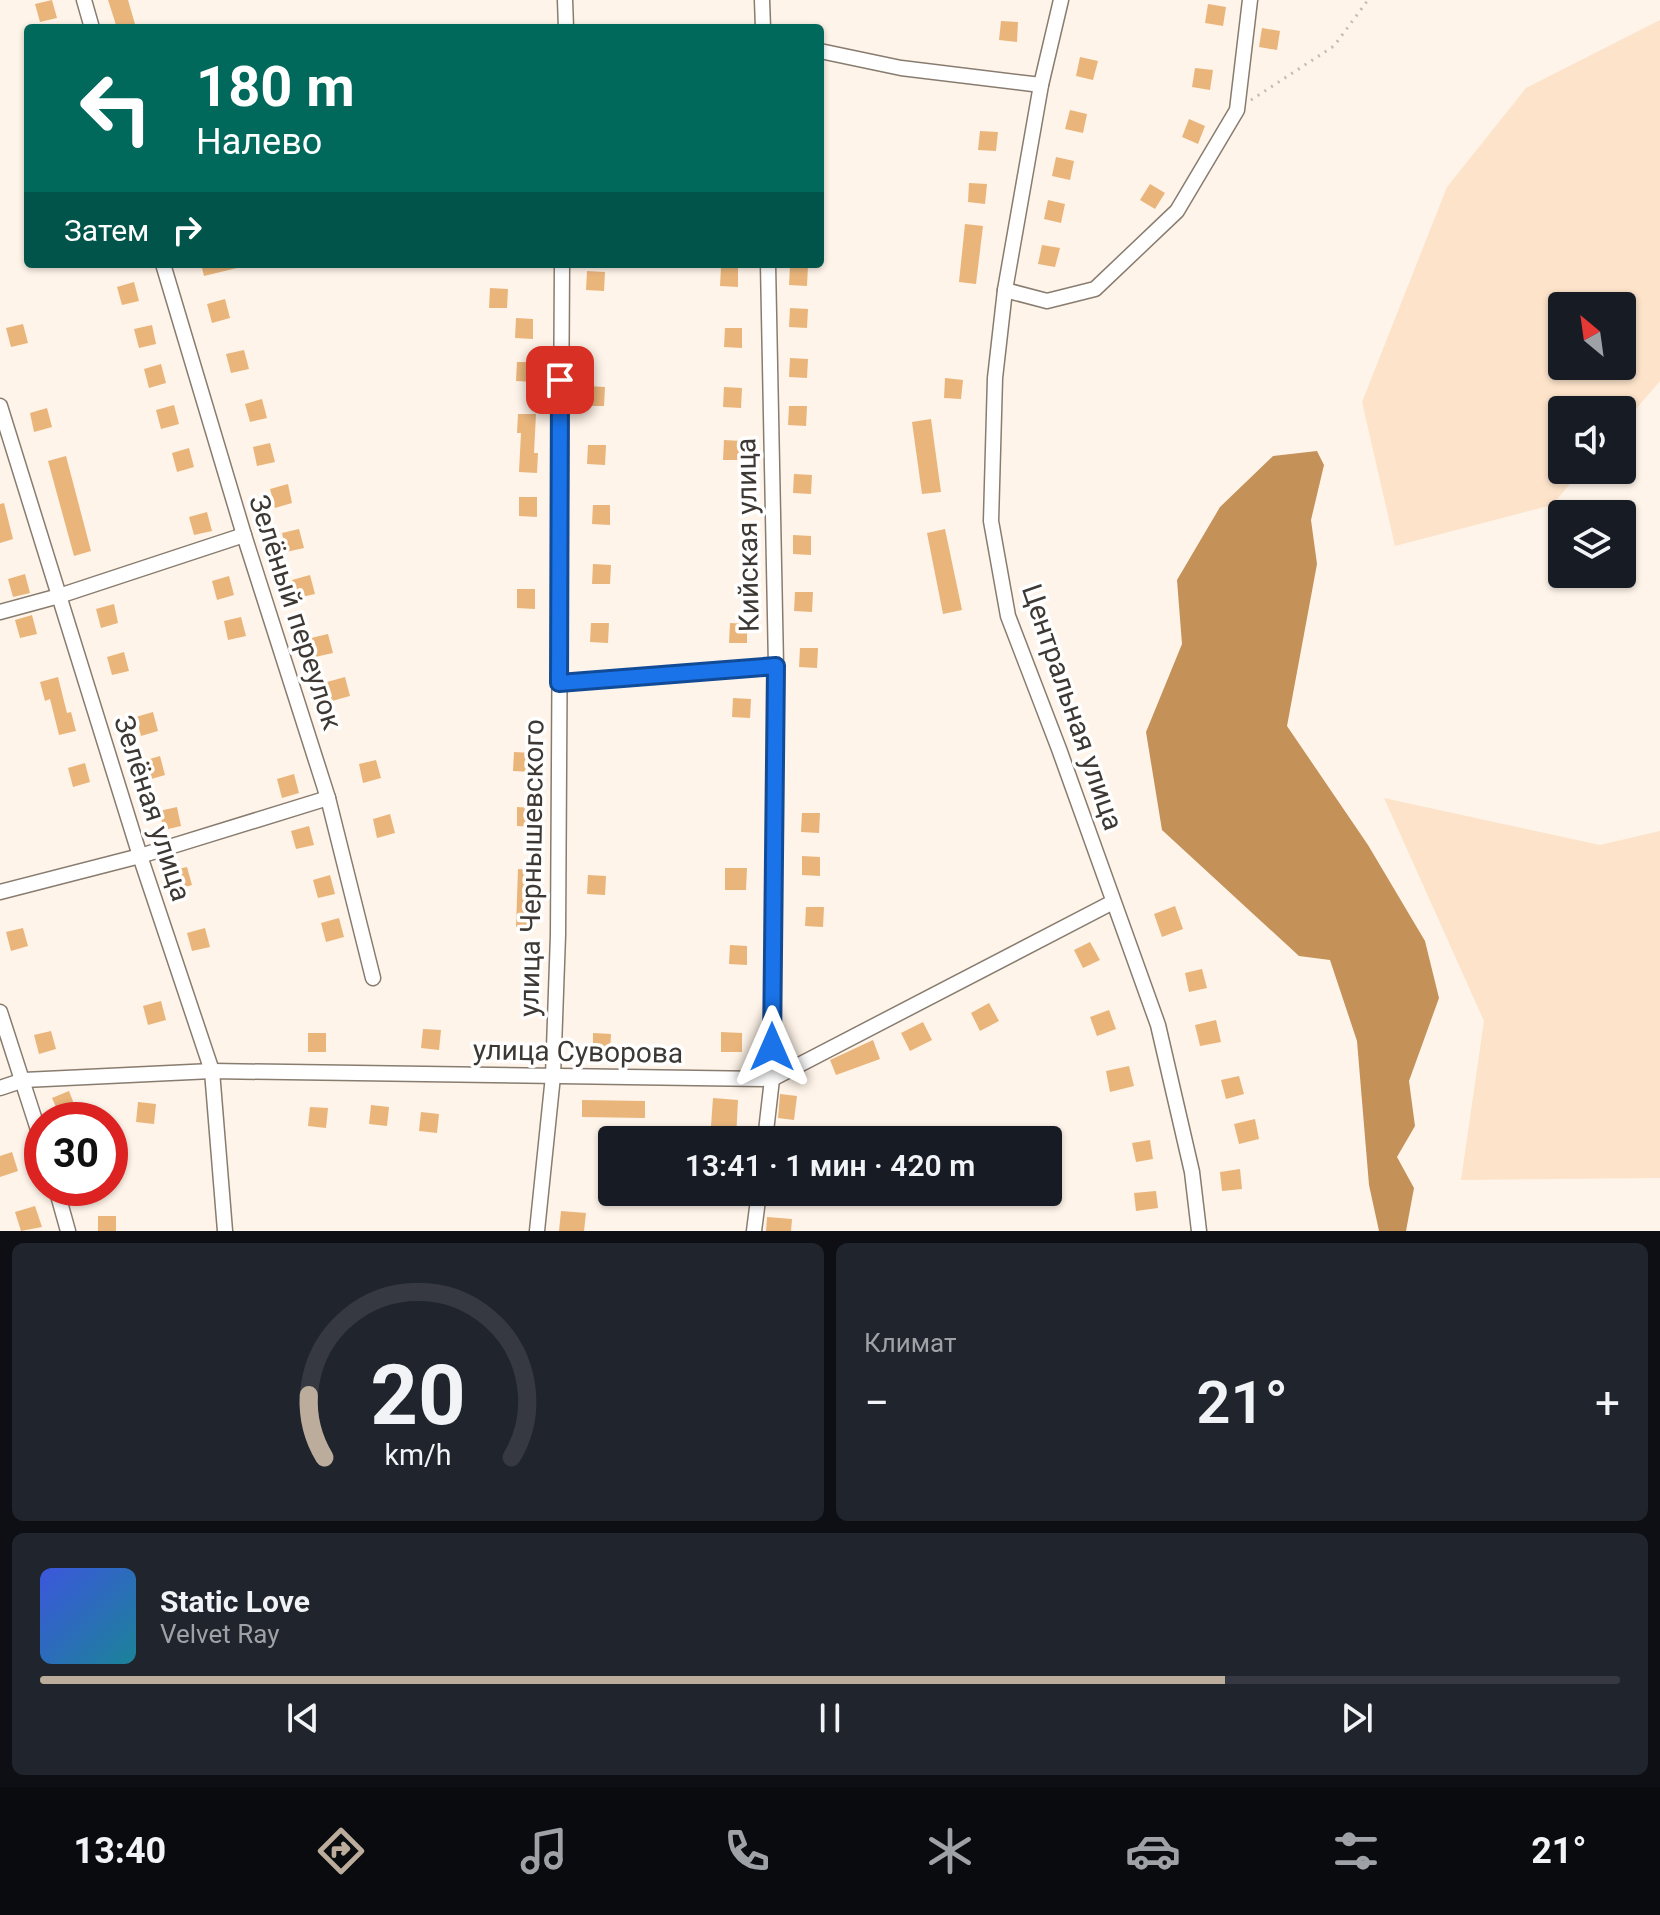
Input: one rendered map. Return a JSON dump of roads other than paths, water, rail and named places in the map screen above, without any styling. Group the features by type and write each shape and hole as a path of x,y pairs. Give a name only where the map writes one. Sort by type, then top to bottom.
{"street":[{"path":"84,0 91,24"},
{"path":"565,0 566,24"},
{"path":"762,0 763,24"},
{"name":"Центральная улица","path":"1061,0 1041,85 1005,290 995,378 991,521 1008,616 1158,1025 1192,1172 1199,1231"},
{"path":"1005,290 1047,301 1095,289 1177,211 1237,110 1250,0"},
{"path":"824,52 901,68 1041,85"},
{"name":"Зелёный переулок","path":"164,268 244,535 328,798 373,978"},
{"name":"улица Чернышевского","path":"537,1231 553,1076 558,935 562,268"},
{"name":"Кийская улица","path":"767,1126 772,1079 776,666 768,268"},
{"name":"Зелёная улица","path":"0,406 140,856 212,1071 225,1231"},
{"path":"0,612 59,596 244,535"},
{"path":"559,683 776,666"},
{"path":"0,892 140,856 328,798"},
{"name":"улица Суворова","path":"0,1088 24,1080 212,1071 772,1079 1113,902"},
{"path":"0,1012 30,1102"},
{"path":"61,1206 68,1231"},
{"path":"754,1231 757,1206"}]}
